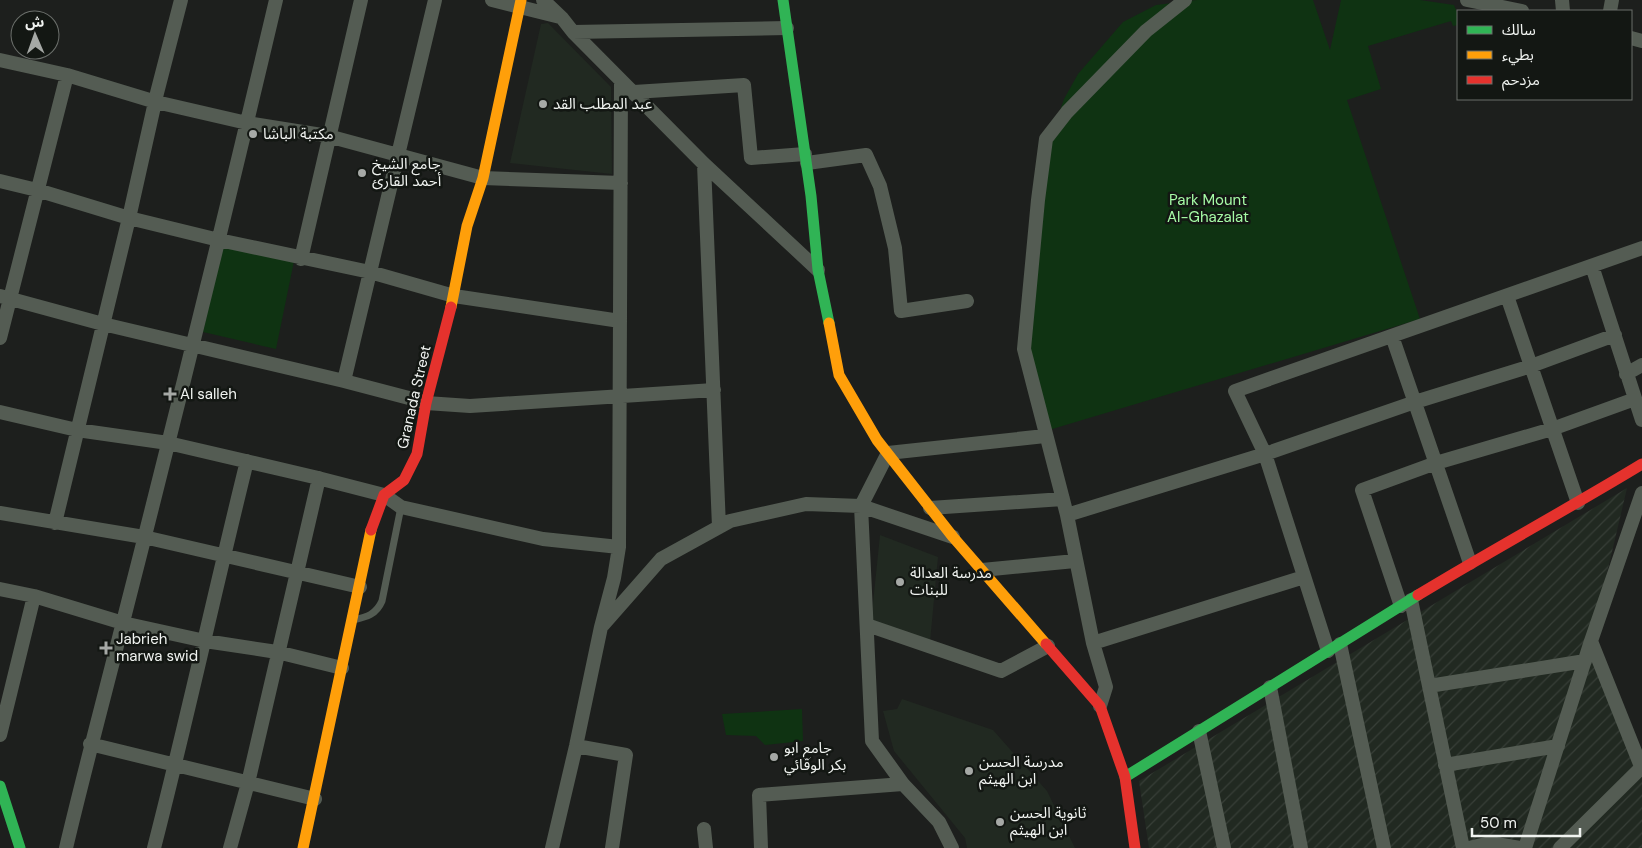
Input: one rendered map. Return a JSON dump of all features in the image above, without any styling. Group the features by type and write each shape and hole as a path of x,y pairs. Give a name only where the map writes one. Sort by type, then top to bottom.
{"main road":[{"path":"783,0 806,158 818,270 839,375 877,440 930,508 1100,706 1125,777 1135,848"},
{"name":"Granada Street","path":"384,494 404,480 417,454 427,403 454,296 467,226 482,178 520,3"},
{"path":"1125,777 1470,563 1578,503 1642,464"},
{"path":"303,848 371,531 384,494"},
{"path":"0,786 2,801 20,848"}],"street":[{"path":"55,523 129,218 157,93 181,0"},
{"path":"66,848 90,744 123,623 219,240 276,0"},
{"path":"301,259 360,0"},
{"path":"344,381 435,0"},
{"path":"492,0 520,3 562,18"},
{"path":"543,0 704,164 818,270"},
{"path":"1100,706 1106,687 1093,643 1067,515 1024,350 1038,200 1046,139 1068,112 1139,38 1185,0"},
{"path":"1467,0 1517,10"},
{"path":"573,32 787,28"},
{"path":"0,60 66,75 156,102 247,123 328,136 482,178 621,183"},
{"path":"0,338 5,298 37,190 66,75"},
{"path":"552,848 601,627 614,578 619,547 621,81"},
{"path":"634,92 744,85 751,158 866,155 880,186 895,248 901,311 967,302"},
{"path":"704,164 719,527"},
{"path":"0,181 37,190 129,218 301,259 370,272 454,296 620,321"},
{"path":"1384,848 1334,647 1304,577 1265,454 1235,391 1642,248"},
{"path":"1592,266 1642,420"},
{"path":"1507,296 1578,503"},
{"path":"5,298 103,324 344,381 427,403 470,406 714,390"},
{"path":"1067,515 1265,454 1415,402 1531,366 1615,335"},
{"path":"1392,336 1470,563"},
{"path":"1626,374 1642,365"},
{"path":"1463,848 1429,686 1406,603 1362,490 1436,464 1552,430 1635,399"},
{"path":"0,412 77,430 168,443 247,461 384,494 401,507 543,539 619,547"},
{"path":"952,848 939,822 903,784 872,741 861,506 888,453 1045,436"},
{"path":"154,848 176,765 247,461"},
{"path":"230,848 248,782 319,478"},
{"path":"1525,848 1584,661 1642,493"},
{"path":"930,508 1062,499"},
{"path":"601,627 661,559 730,521 806,504 861,506 953,537"},
{"path":"0,513 144,537 360,587"},
{"path":"982,570 1075,560"},
{"path":"1093,643 1304,577"},
{"path":"0,589 34,596 123,623 205,641 278,652 342,668"},
{"path":"0,735 34,596"},
{"path":"867,625 1001,671 1048,646"},
{"path":"1560,848 1642,768 1591,642"},
{"path":"1429,686 1584,661"},
{"path":"1270,687 1301,848"},
{"path":"1199,731 1224,848"},
{"path":"90,744 315,799"},
{"path":"576,746 626,755 612,848"},
{"path":"1445,765 1558,746"},
{"path":"761,848 759,795 903,784"},
{"path":"704,829 706,848"},
{"path":"1469,848 1490,843 1520,848"}],"lane":[{"path":"352,620 372,615 382,601 401,507"}],"shaded area":[{"path":"548,23 611,87 612,174 510,163 541,24"},
{"path":"1627,488 1591,641 1642,769 1642,848 1149,848 1139,781"},
{"path":"880,535 938,557 930,642 871,623"},
{"name":"مدرسة الحسن ابن الهيثم","path":"902,699 993,730 1047,791 1075,848 967,848 965,838 894,751 883,711 897,709"}],"green space":[{"name":"Park Mount Al-Ghazalat","path":"1197,0 1313,0 1330,50 1341,0 1420,0 1454,5 1457,12 1457,25 1453,26 1451,21 1368,46 1381,89 1347,100 1420,319 1049,430 1028,350 1045,153 1064,99 1078,74 1123,22 1156,5"},
{"path":"222,245 294,261 276,349 203,332"},
{"path":"802,709 803,741 765,745 756,736 726,735 722,714"}],"traffic: fast":[{"path":"783,0 811,196 818,270 829,323"},
{"path":"1125,777 1418,595"},
{"path":"0,786 20,848"}],"traffic: slow":[{"path":"451,307 467,226 483,178 521,0"},
{"path":"829,323 839,375 877,440 953,537 1046,644"},
{"path":"303,848 371,530"}],"traffic: jam":[{"path":"371,530 384,495 404,480 417,454 426,403 451,307"},
{"path":"1418,595 1642,464"},
{"path":"1046,644 1100,706 1125,777 1135,848"}],"place":[{"name":"عبد المطلب القد","path":"543,104"},
{"name":"مكتبة الباشا","path":"253,134"},
{"name":"جامع الشيخ أحمد القارئ","path":"362,173"},
{"name":"Al salleh","path":"170,394"},
{"name":"مدرسة العدالة للبنات","path":"900,582"},
{"name":"Jabrieh marwa swid","path":"106,648"},
{"name":"جامع ابو بكر الوقائي","path":"774,757"},
{"name":"مدرسة الحسن ابن الهيثم","path":"969,771"},
{"name":"ثانوية الحسن ابن الهيثم","path":"1000,822"}]}
